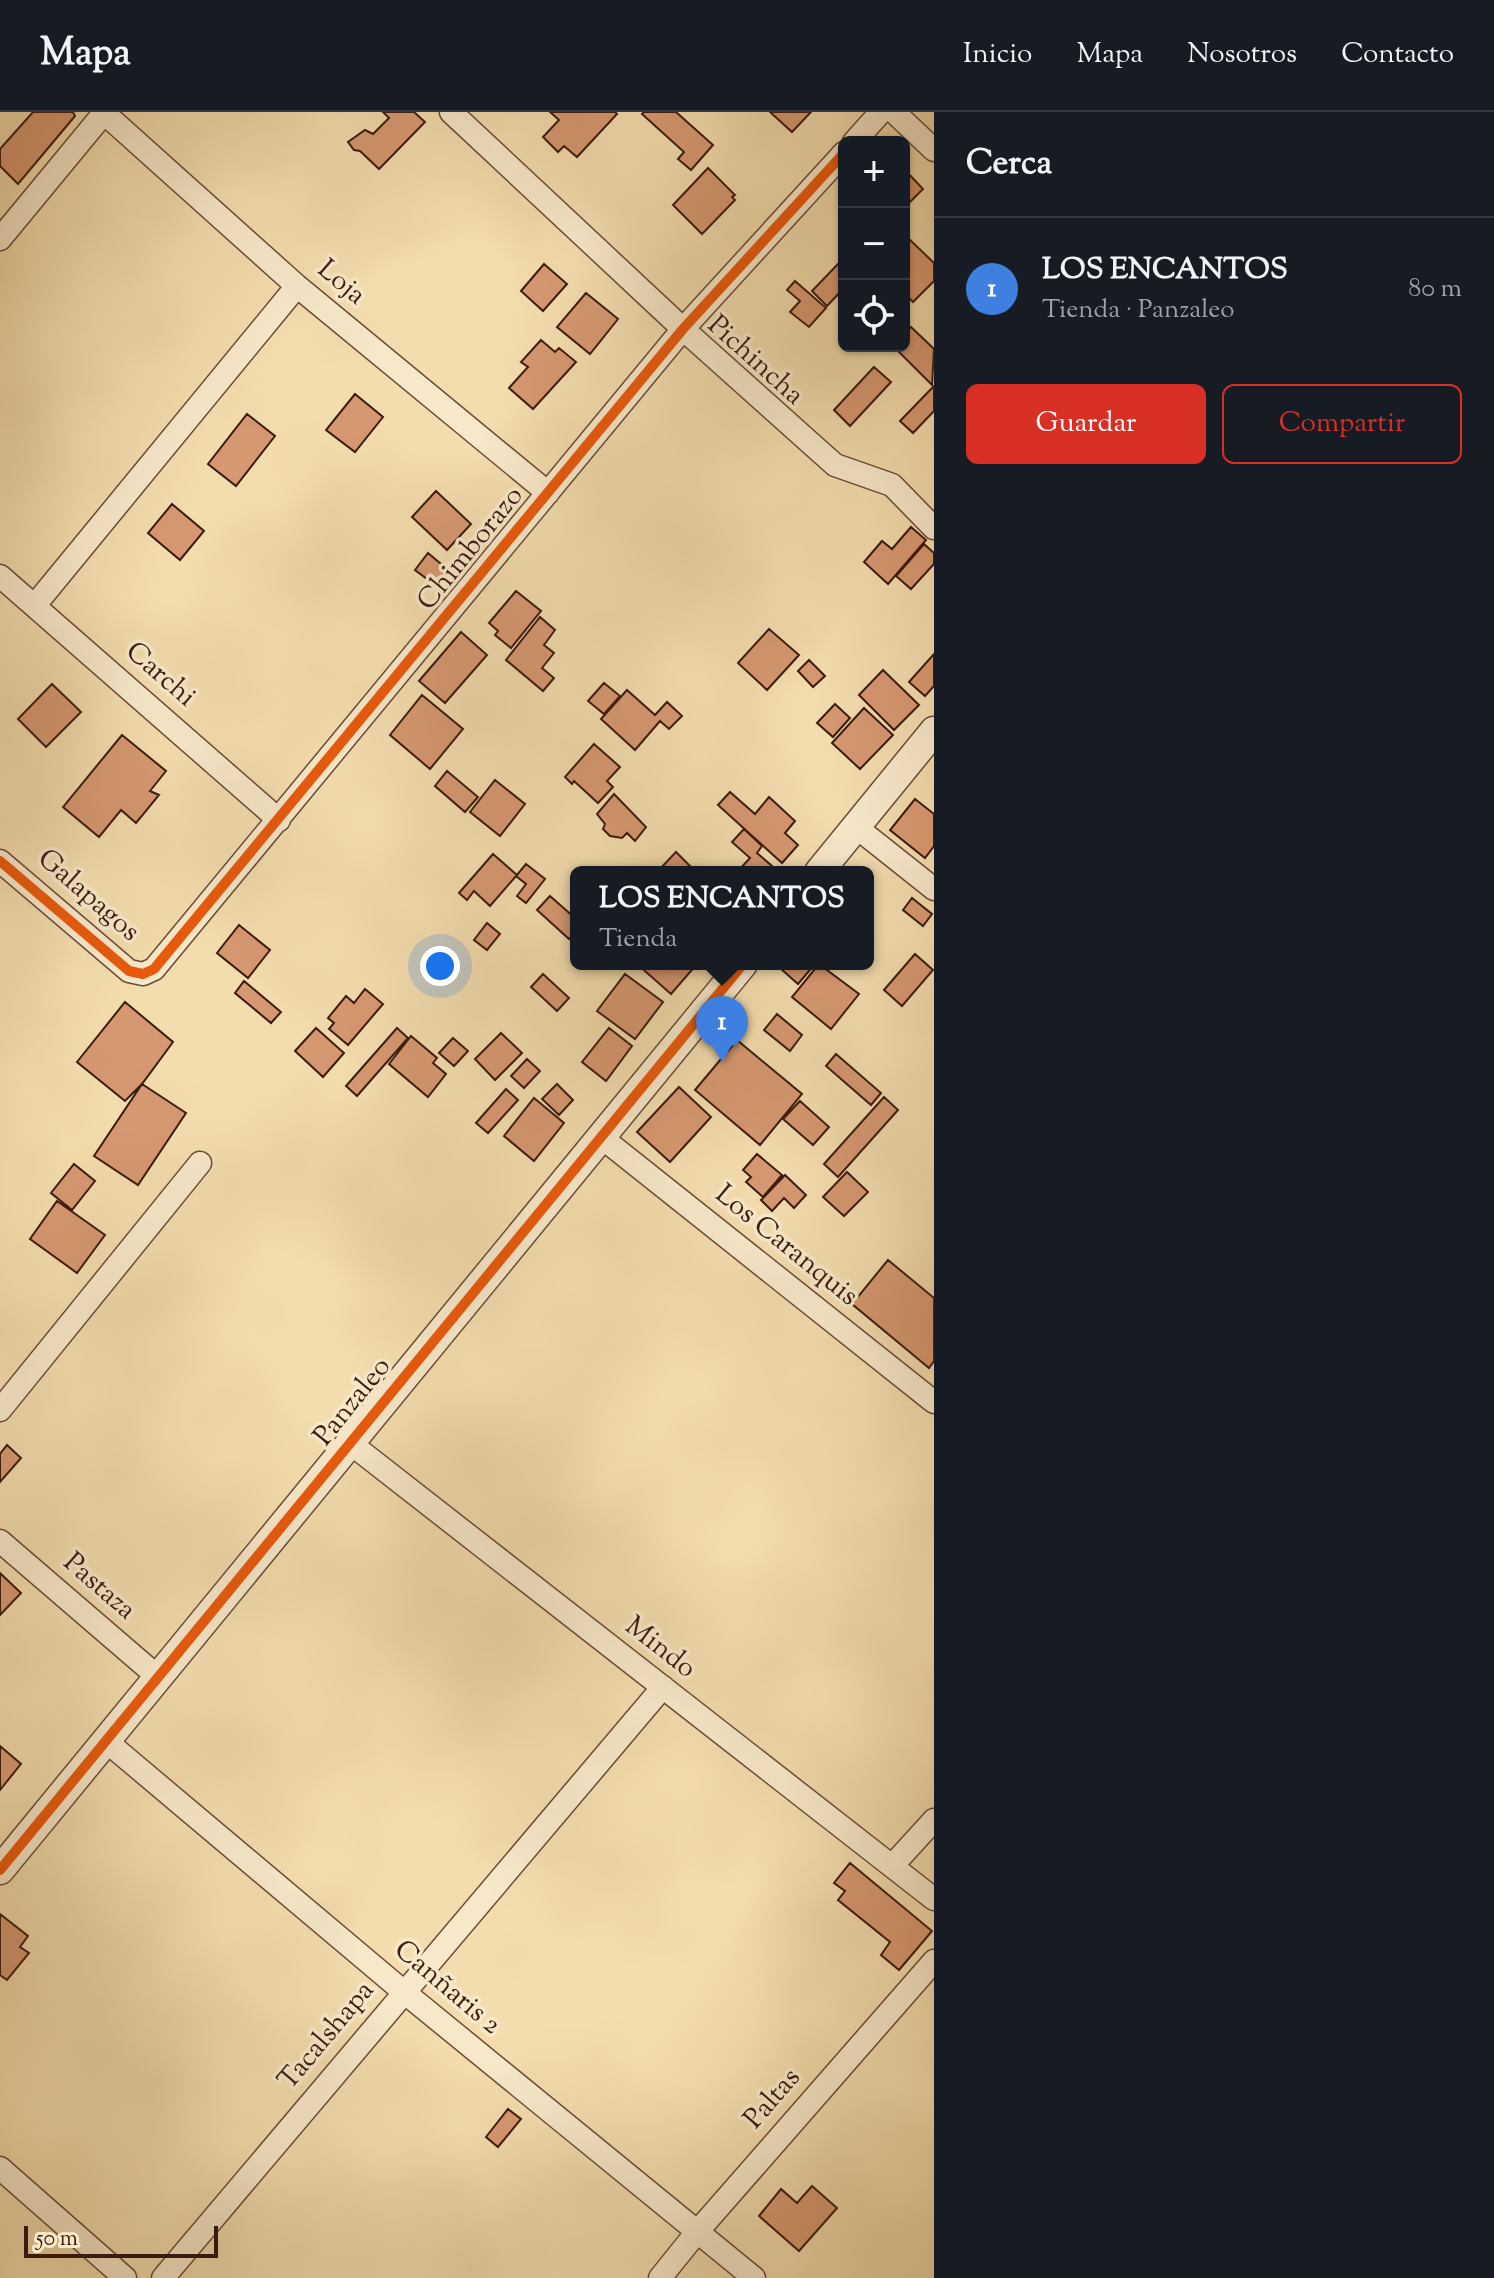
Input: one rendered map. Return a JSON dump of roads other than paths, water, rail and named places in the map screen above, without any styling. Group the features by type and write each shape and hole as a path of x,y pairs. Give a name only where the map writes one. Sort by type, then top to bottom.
{"street":[{"name":"Pichincha","path":"451,112 683,329 835,465 892,485 934,528"},
{"path":"859,136 881,112"},
{"path":"894,112 934,150"},
{"path":"0,239 104,113"},
{"name":"Loja","path":"104,113 297,286 548,493"},
{"name":"Chimborazo","path":"138,974 154,969 683,329 838,160"},
{"path":"35,605 297,286"},
{"name":"Carchi","path":"0,576 279,820"},
{"path":"824,866 934,731"},
{"path":"856,827 934,889"},
{"name":"Galapagos","path":"0,861 123,966 138,974"},
{"name":"Panzaleo","path":"0,1870 738,970"},
{"name":"Los Caranquis","path":"601,1137 934,1402"},
{"path":"0,1410 200,1163"},
{"name":"Mindo","path":"350,1443 934,1899"},
{"name":"Pastaza","path":"0,1541 158,1677"},
{"name":"Tacalshapa","path":"163,2278 663,1687"},
{"name":"Canñaris 2","path":"106,1741 404,1992 754,2278"},
{"path":"892,1866 934,1820"},
{"name":"Paltas","path":"660,2278 934,1961"},
{"path":"0,2168 125,2278"}],"place":[{"name":"LOS ENCANTOS","path":"722,1062"}]}
